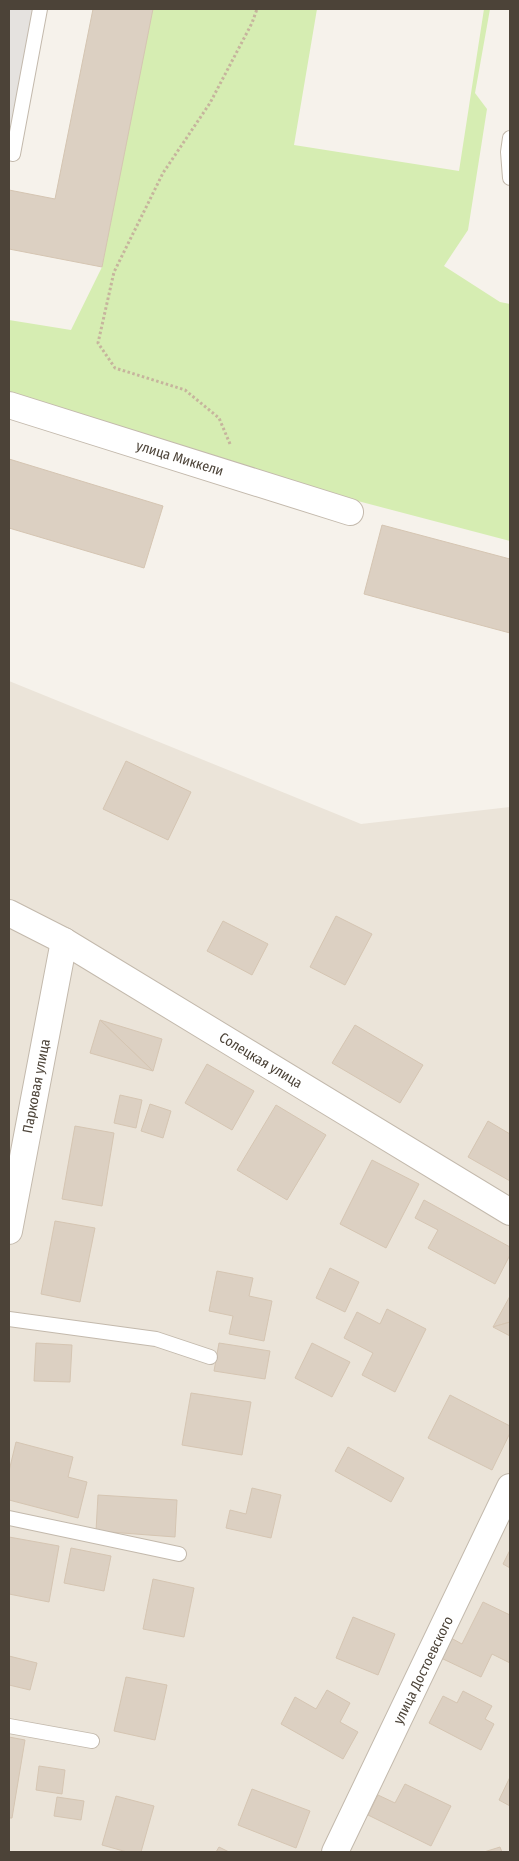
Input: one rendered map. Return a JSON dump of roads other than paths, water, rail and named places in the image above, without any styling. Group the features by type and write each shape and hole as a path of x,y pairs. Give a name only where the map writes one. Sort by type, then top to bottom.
{"street":[{"name":"улица Миккели","path":"9,405 350,512"},
{"name":"Солецкая улица","path":"9,913 64,941 510,1212"},
{"name":"Парковая улица","path":"9,1231 64,941"},
{"name":"улица Достоевского","path":"335,1852 510,1487"}],"lane":[{"path":"9,154 13,154 40,9"},
{"path":"510,138 508,152 510,178"},
{"path":"9,1319 156,1339 210,1357"},
{"path":"9,1518 179,1554"},
{"path":"9,1726 92,1741"}]}
